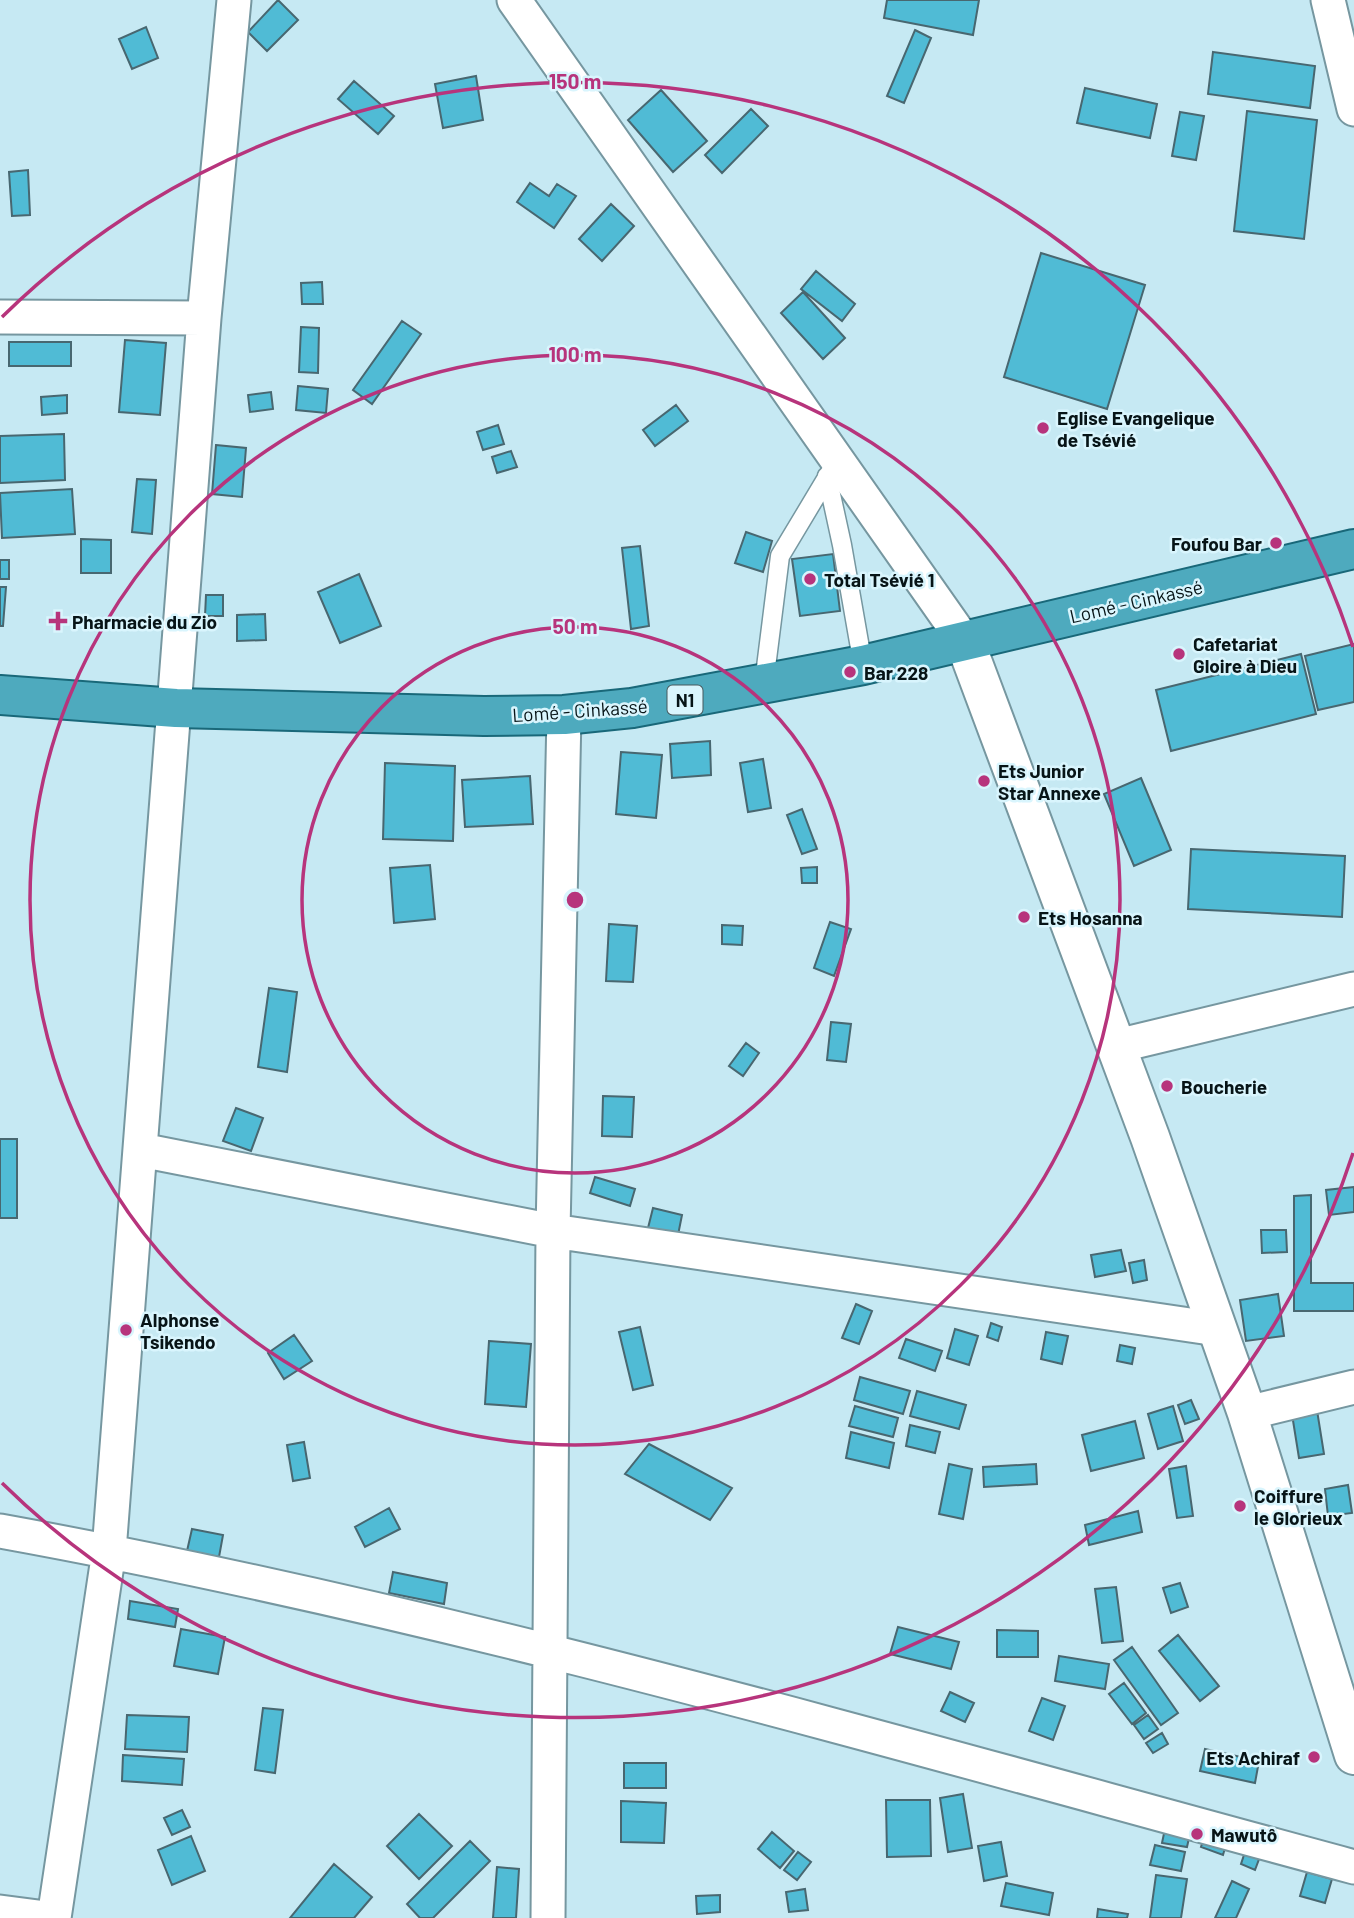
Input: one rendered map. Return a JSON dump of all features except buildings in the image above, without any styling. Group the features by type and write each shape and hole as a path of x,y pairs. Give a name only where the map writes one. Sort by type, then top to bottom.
{"highway":[{"name":"Lomé - Cinkassé","path":"0,695 176,708 564,715 698,698 863,665 1354,549"}],"main road":[{"path":"965,642 1116,1046 1247,1413 1354,1755"}],"street":[{"path":"54,1918 109,1550 204,318 233,0"},
{"path":"514,0 832,468 965,642"},
{"path":"1328,0 1354,108"},
{"path":"0,317 204,318"},
{"path":"548,1918 553,1231 564,715"},
{"path":"1116,1046 1354,989"},
{"path":"141,1150 553,1231 1217,1329"},
{"path":"1247,1413 1354,1387"},
{"path":"0,1531 109,1550 550,1650 1354,1867"},
{"path":"0,1912 46,1918"}],"lane":[{"path":"832,468 863,665"},
{"path":"764,683 780,556 832,468"}],"place":[{"name":"Eglise Evangelique de Tsévié","path":"1043,428"},
{"name":"Foufou Bar","path":"1276,543"},
{"name":"Total Tsévié 1","path":"810,579"},
{"name":"Pharmacie du Zio","path":"58,621"},
{"name":"Cafetariat Gloire à Dieu","path":"1179,654"},
{"name":"Bar 228","path":"850,672"},
{"name":"Ets Junior Star Annexe","path":"984,781"},
{"name":"Ets Hosanna","path":"1024,917"},
{"name":"Boucherie","path":"1167,1086"},
{"name":"Alphonse Tsikendo","path":"126,1330"},
{"name":"Coiffure le Glorieux","path":"1240,1506"},
{"name":"Ets Achiraf","path":"1314,1757"},
{"name":"Mawutô","path":"1197,1834"}]}
